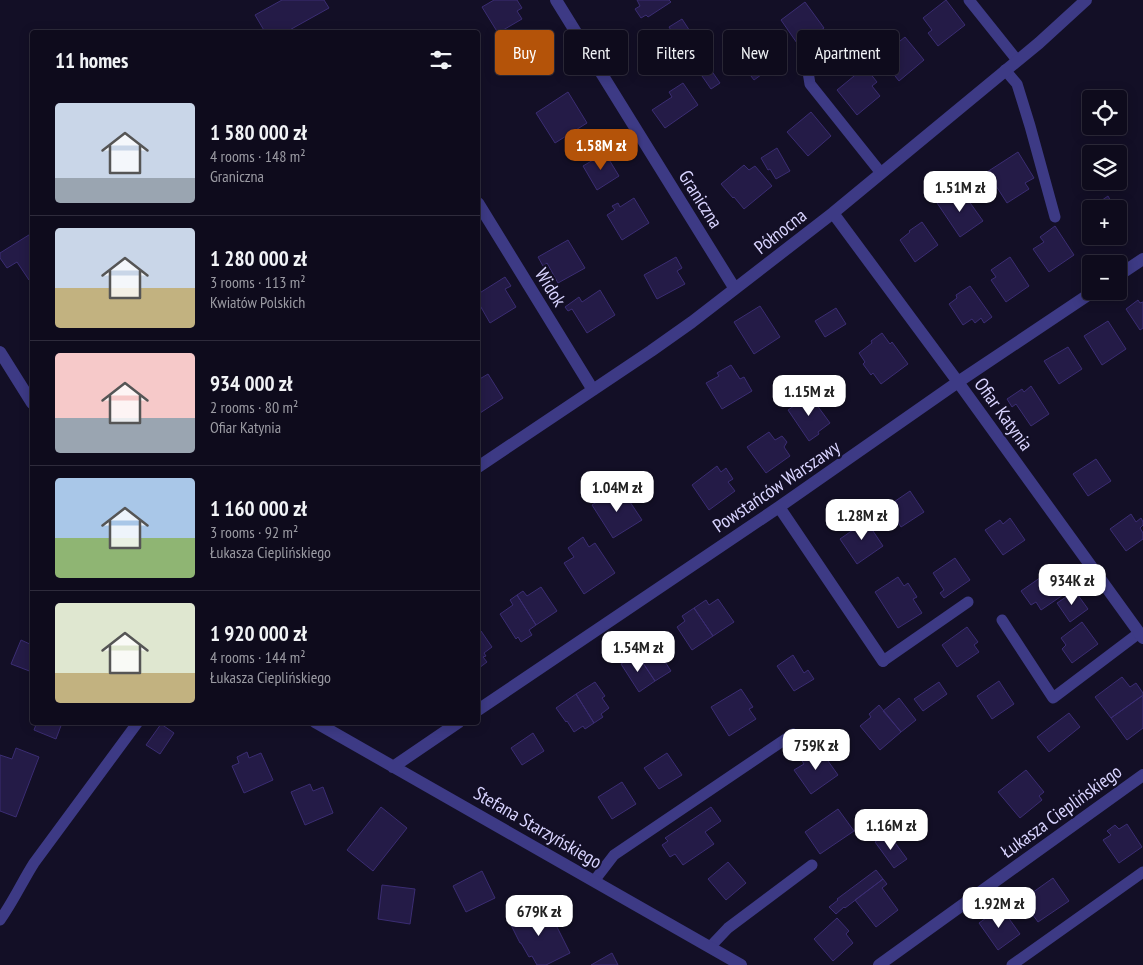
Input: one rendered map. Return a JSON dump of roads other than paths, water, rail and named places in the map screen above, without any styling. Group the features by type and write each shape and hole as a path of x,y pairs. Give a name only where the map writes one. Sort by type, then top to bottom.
{"street":[{"name":"Graniczna","path":"556,0 735,289"},
{"name":"Północna","path":"480,465 692,322 833,213 1039,43 1086,0"},
{"name":"Widok","path":"480,206 593,390"},
{"name":"Ofiar Katynia","path":"833,213 1141,635"},
{"path":"1127,270 1143,259"},
{"name":"Powstańców Warszawy","path":"480,709 780,507 958,382 1082,299"},
{"path":"0,352 30,399"},
{"path":"780,507 883,661"},
{"name":"Stefana Starzyńskiego","path":"320,725 741,965"},
{"path":"393,766 454,725"},
{"name":"Łukasza Cieplińskiego","path":"879,965 1143,775"}],"lane":[{"path":"969,0 1017,60"},
{"path":"1005,70 1017,84 1055,217"},
{"path":"808,75 810,84 881,173"},
{"path":"883,661 968,602"},
{"path":"1002,620 1053,698 1141,635"},
{"path":"0,920 34,863 136,725"},
{"path":"594,881 614,855 793,734"},
{"path":"710,947 728,928 812,865"},
{"path":"1012,965 1143,872"}]}
